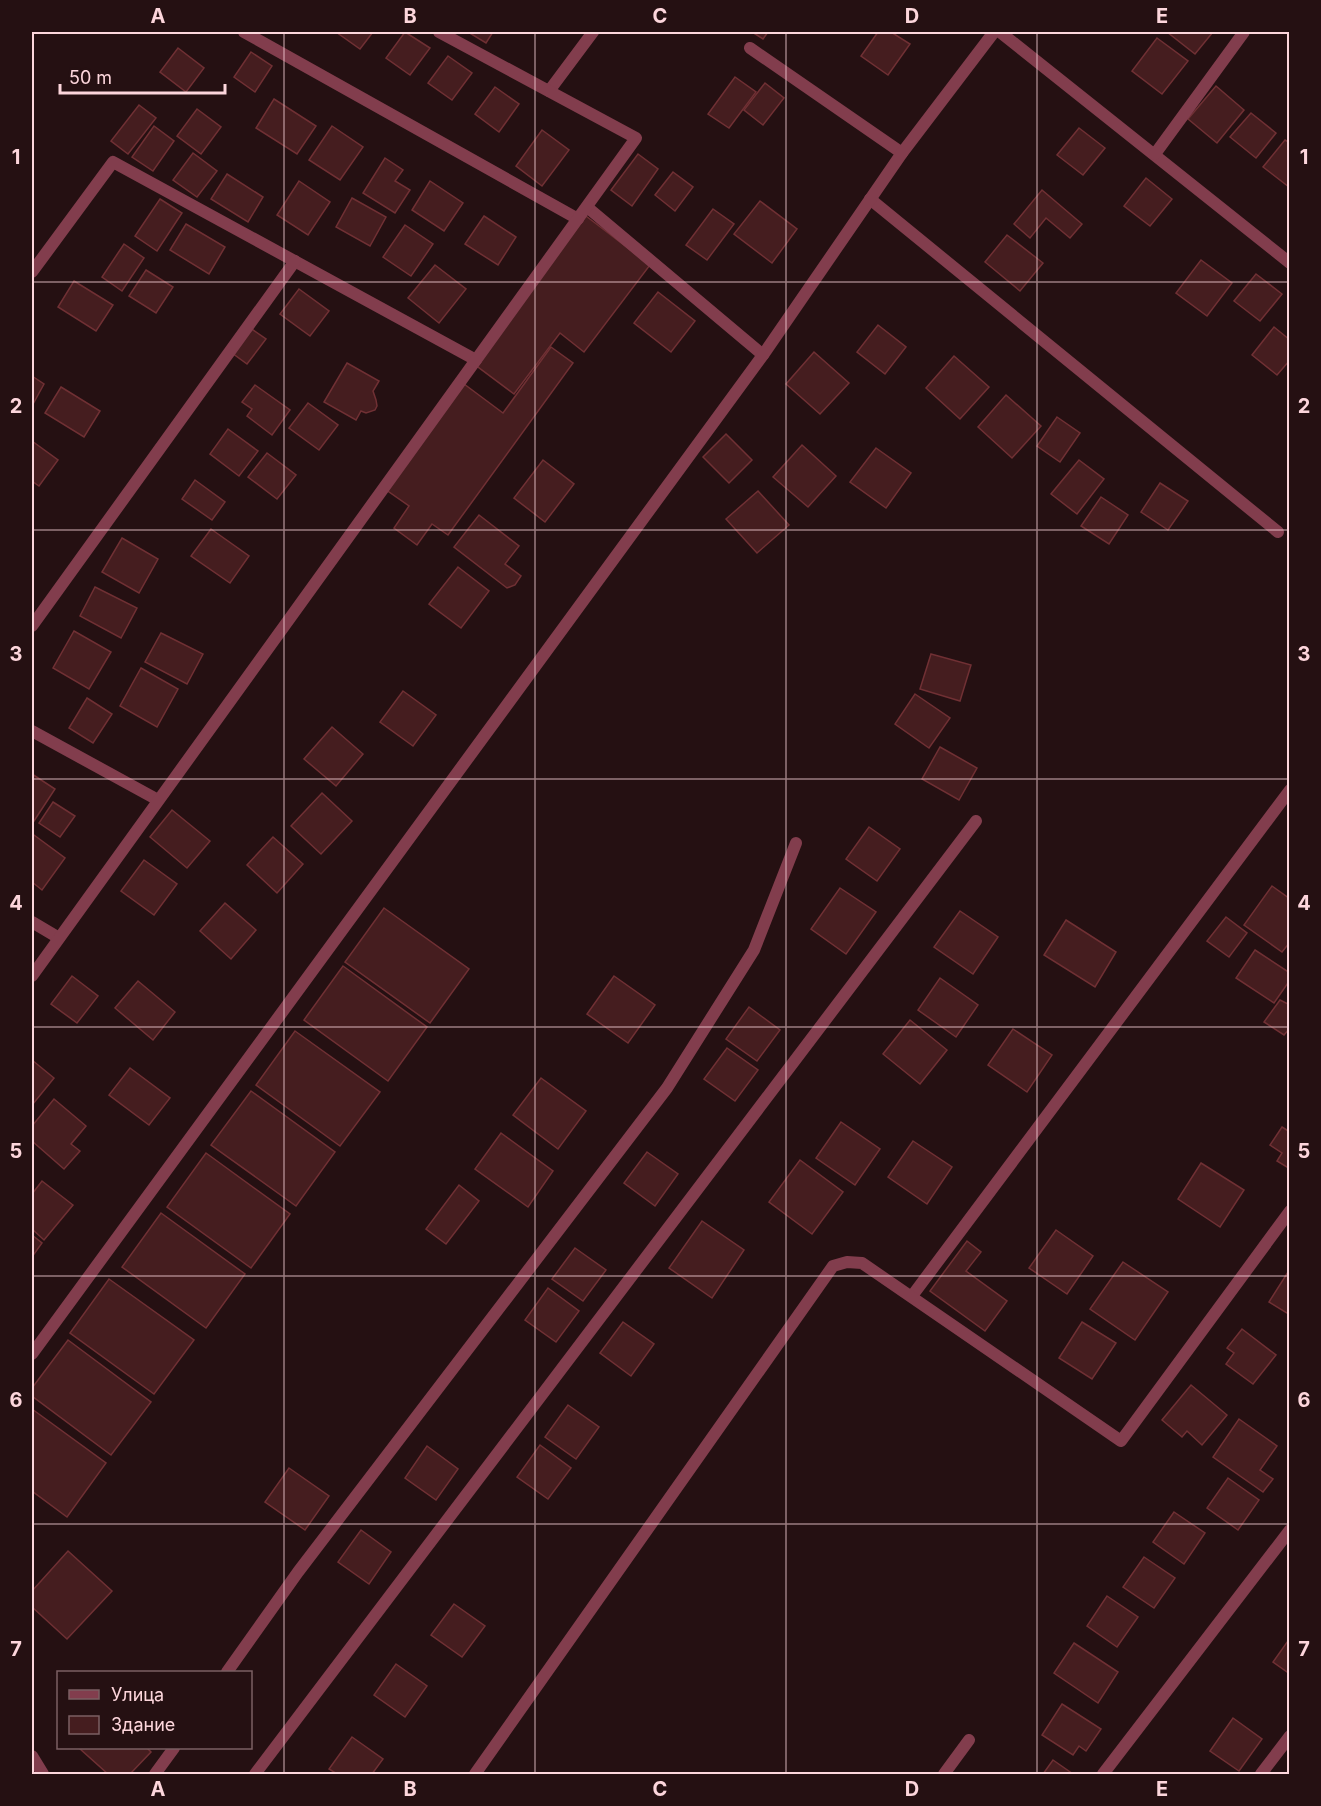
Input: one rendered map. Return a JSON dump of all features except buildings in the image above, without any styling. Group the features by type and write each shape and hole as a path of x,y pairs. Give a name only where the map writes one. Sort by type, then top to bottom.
{"street":[{"path":"244,32 578,219"},
{"path":"32,976 636,138 439,32"},
{"path":"549,91 593,32"},
{"path":"32,1354 762,354 902,153 994,32"},
{"path":"1000,32 1290,263"},
{"path":"1155,154 1244,32"},
{"path":"750,48 902,153"},
{"path":"32,272 113,162 476,360"},
{"path":"870,199 1278,531"},
{"path":"587,207 762,354"},
{"path":"32,626 295,261"},
{"path":"32,730 158,800"},
{"path":"912,1296 1290,790"},
{"path":"255,1774 976,821"},
{"path":"228,1671 298,1572 667,1088 754,950 796,843"},
{"path":"32,922 59,938"},
{"path":"476,1774 833,1266 847,1262 862,1263 1121,1441 1290,1211"},
{"path":"1103,1774 1290,1530"},
{"path":"1260,1774 1290,1736"},
{"path":"944,1774 969,1740"},
{"path":"155,1774 173,1749"},
{"path":"32,1756 43,1774"}]}
